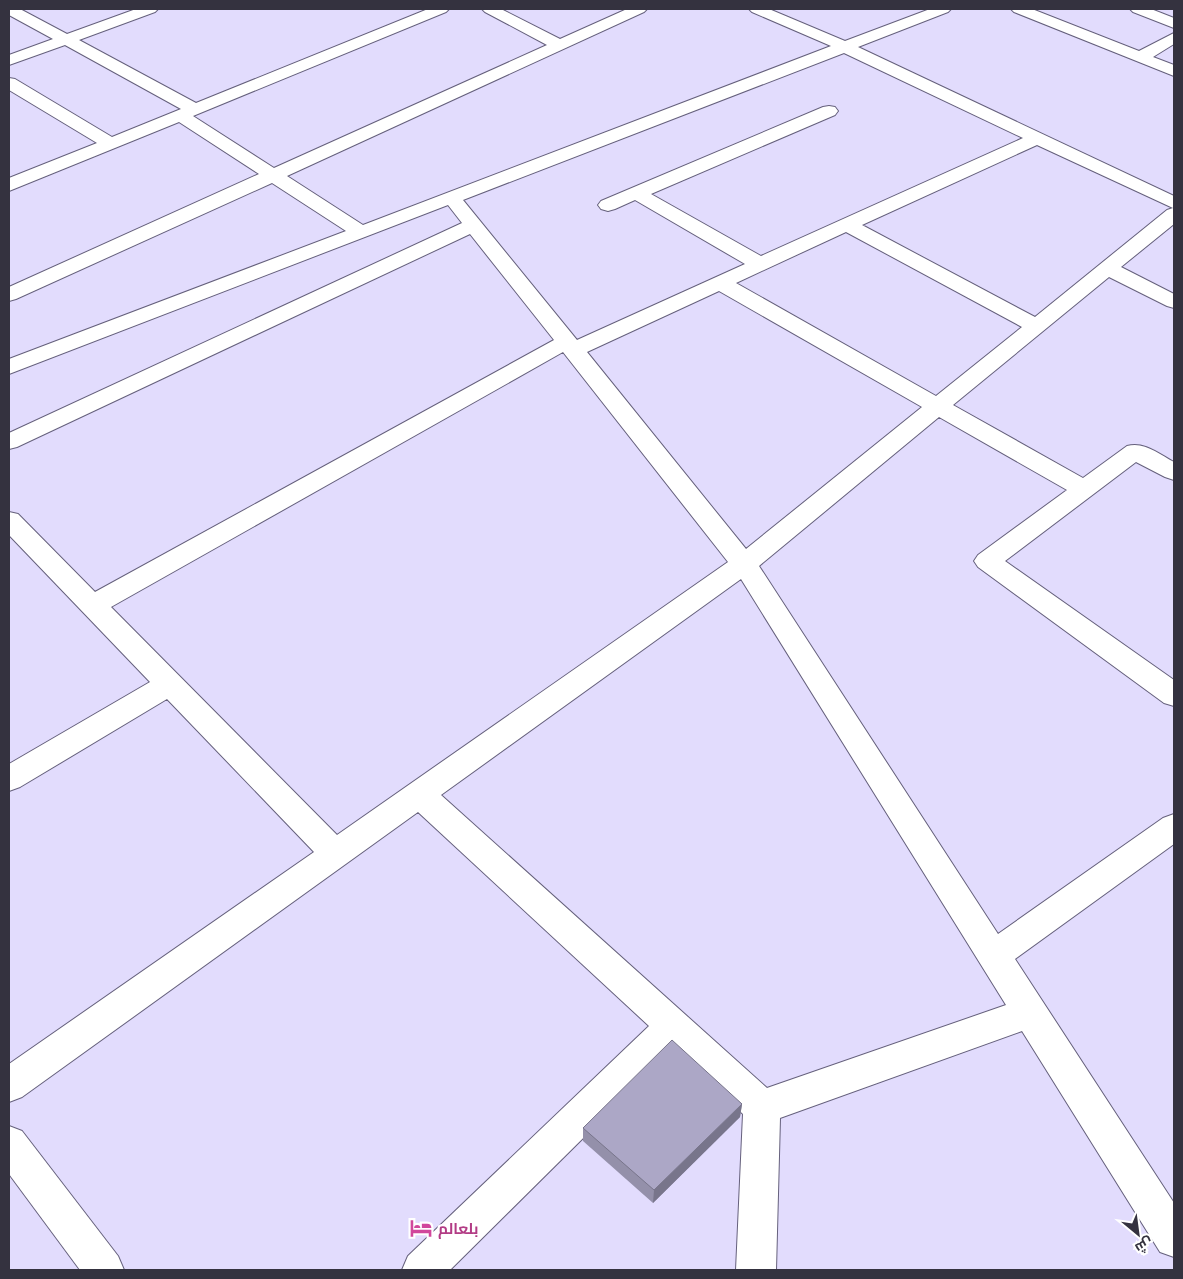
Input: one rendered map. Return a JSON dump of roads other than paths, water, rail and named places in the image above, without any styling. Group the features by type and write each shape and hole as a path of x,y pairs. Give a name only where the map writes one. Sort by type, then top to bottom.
{"street":[{"path":"9,9 66,40 188,112 273,175 361,232"},
{"path":"9,60 150,9"},
{"path":"9,185 441,9"},
{"path":"490,9 559,45"},
{"path":"9,296 639,9"},
{"path":"758,9 843,46 1174,203"},
{"path":"9,367 943,9"},
{"path":"1019,9 1174,71"},
{"path":"1138,9 1174,23"},
{"path":"1140,57 1174,38"},
{"path":"9,83 111,144"},
{"path":"608,206 830,110"},
{"path":"93,605 569,346 720,283 1037,138"},
{"path":"636,193 760,264"},
{"path":"451,197 744,564 1174,1238"},
{"path":"9,1085 744,564 1174,214"},
{"path":"9,442 473,225"},
{"path":"847,225 1036,326"},
{"path":"1107,268 1174,302"},
{"path":"720,283 1084,489"},
{"path":"1174,472 1135,451 987,561 1174,695"},
{"path":"9,520 18,545 93,605 335,853"},
{"path":"9,779 169,684"},
{"path":"419,794 762,1107 756,1270"},
{"path":"994,956 1174,827"},
{"path":"762,1107 1030,1012"},
{"path":"422,1270 673,1026"},
{"path":"9,1144 104,1270"}],"place":[{"name":"بلعالم","path":"421,1228"}]}
